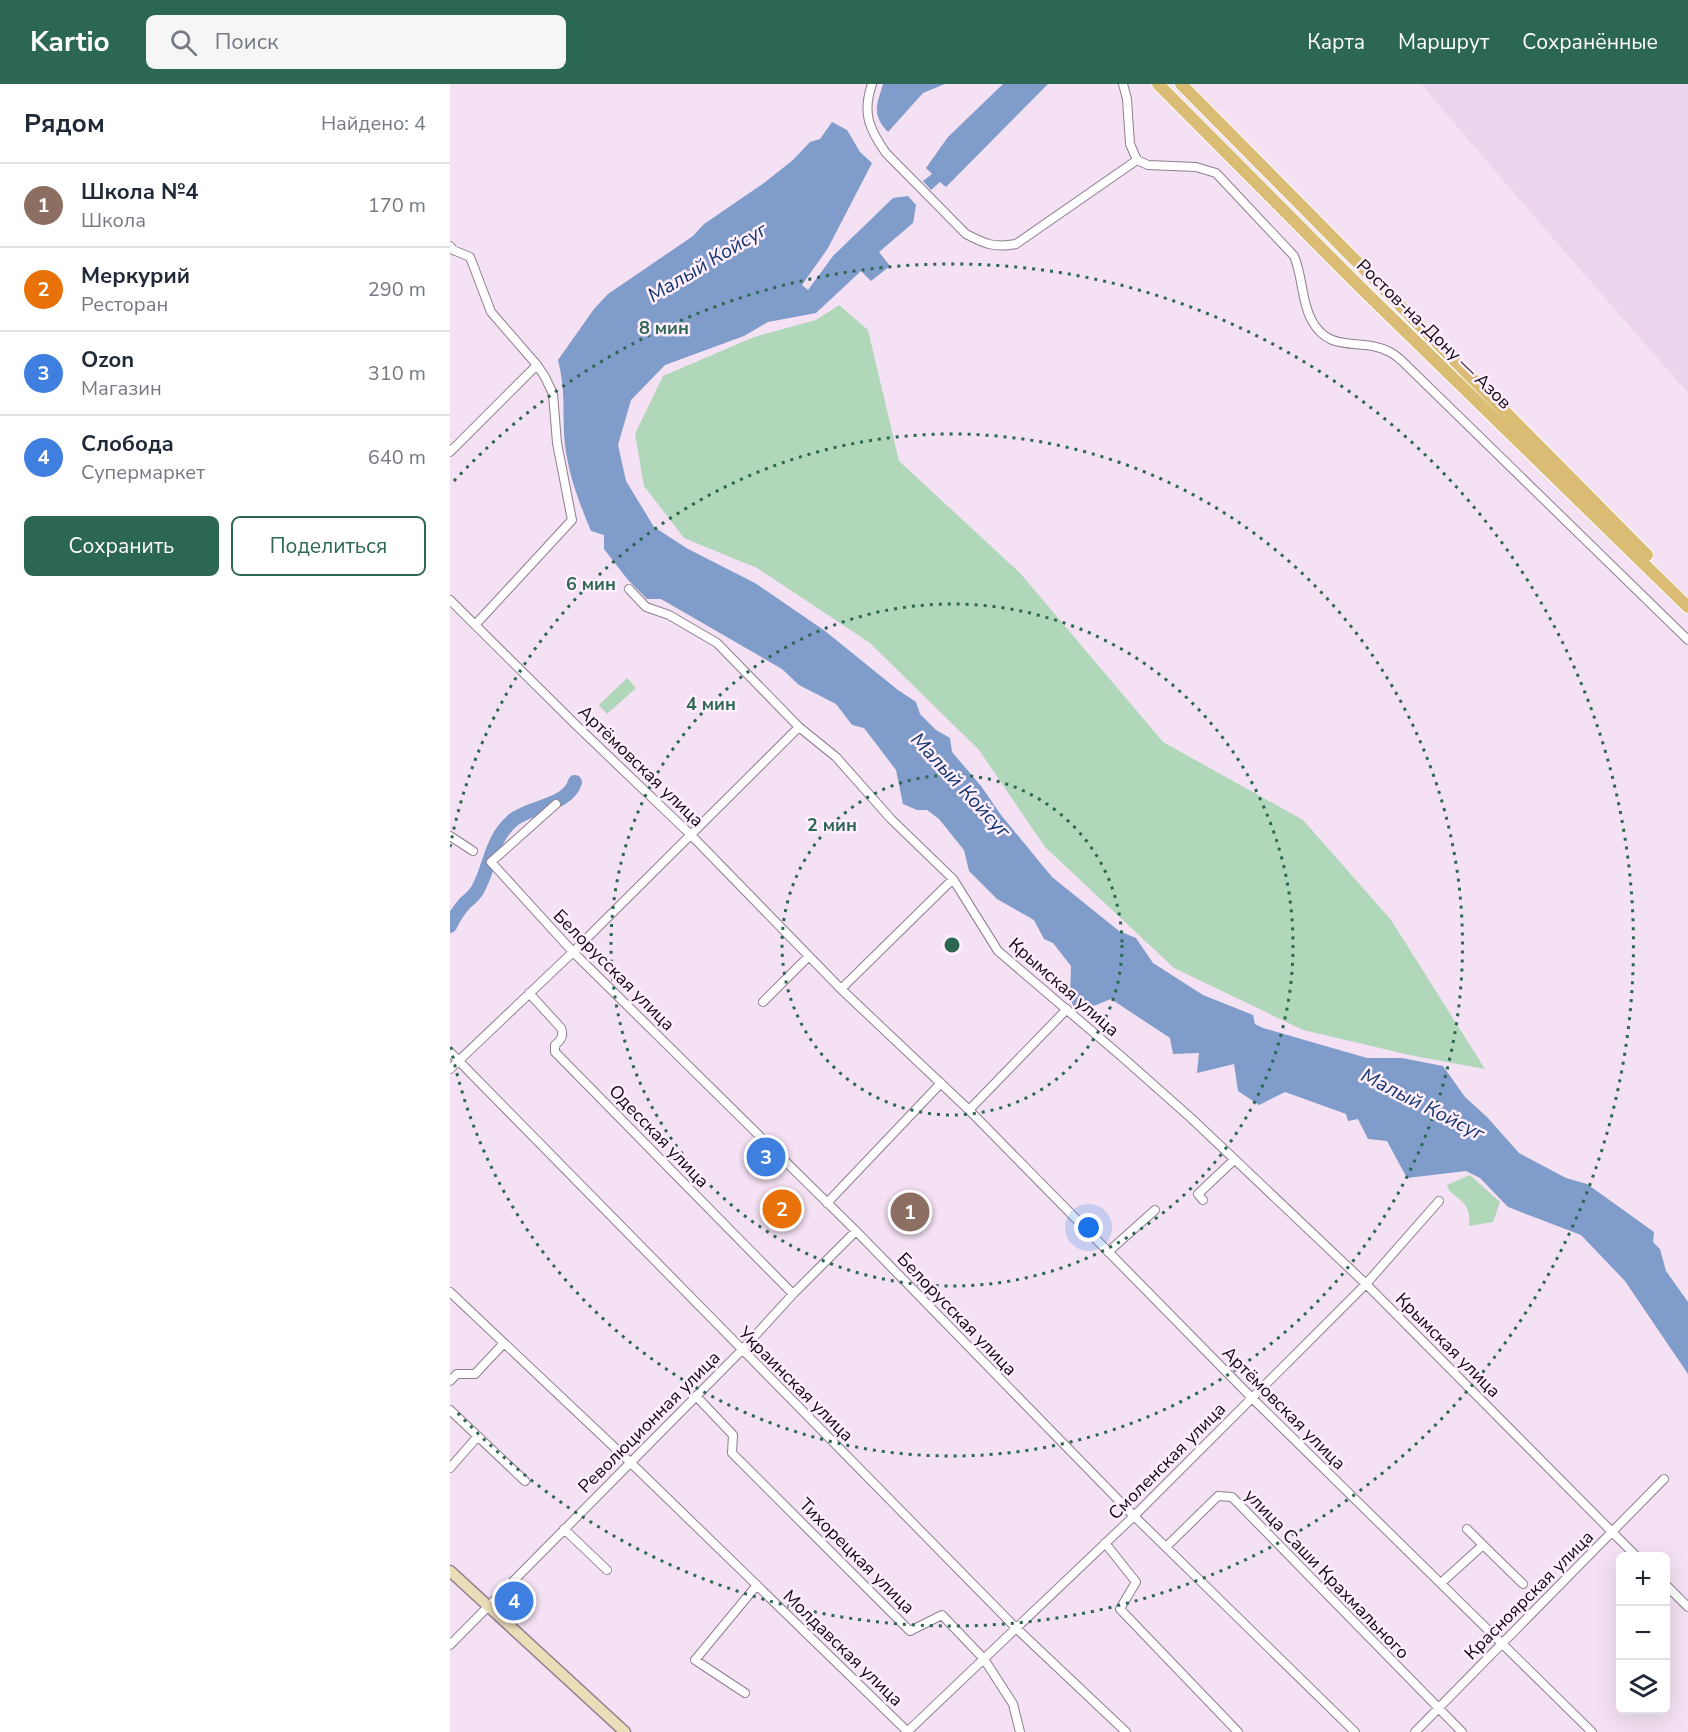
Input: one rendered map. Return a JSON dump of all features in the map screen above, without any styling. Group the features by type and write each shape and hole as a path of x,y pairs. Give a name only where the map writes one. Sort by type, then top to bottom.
{"main road":[{"name":"Ростов-на-Дону — Азов","path":"1158,84 1359,286 1688,607"},
{"name":"Ростов-на-Дону — Азов","path":"1181,84 1688,597"},
{"path":"450,1571 625,1732"}],"street":[{"path":"872,84 867,116 874,134 886,153 966,234 999,247 1016,244 1137,160"},
{"path":"1123,84 1130,144 1137,160 1148,165 1196,167 1216,173 1294,256 1300,272 1305,307 1312,322 1323,336 1336,343 1376,347 1390,352 1401,360 1688,640"},
{"path":"451,250 470,257 491,312 537,365 553,394 557,443 572,520 475,625"},
{"path":"450,452 537,365"},
{"name":"Крымская улица","path":"629,589 646,607 669,615 717,643 800,727 836,757 891,819 953,879 998,951 1130,1064 1366,1284 1631,1552"},
{"name":"Артёмовская улица","path":"450,600 690,834 841,989 969,1110 1252,1398 1592,1732"},
{"path":"450,1069 573,952 800,727"},
{"name":"Белорусская улица","path":"556,804 491,862 573,952 856,1231 1134,1516 1355,1732"},
{"path":"450,836 473,851"},
{"path":"841,989 953,879"},
{"path":"763,1002 809,956"},
{"name":"Одесская улица","path":"529,993 561,1028 563,1033 555,1045 555,1052 793,1294"},
{"path":"969,1110 1067,1009"},
{"name":"Украинская улица","path":"450,1052 1016,1628 1126,1732"},
{"path":"827,1203 941,1083"},
{"path":"1203,1200 1198,1194 1234,1160"},
{"name":"Смоленская улица","path":"907,1732 1134,1516 1366,1284 1439,1201"},
{"path":"1108,1252 1155,1210"},
{"name":"Революционная улица","path":"450,1645 742,1350 793,1294 856,1231"},
{"name":"Молдавская улица","path":"450,1292 630,1462 907,1732"},
{"path":"450,1381 457,1374 475,1374 504,1343"},
{"name":"Тихорецкая улица","path":"696,1396 733,1435 732,1453 910,1631 942,1615 984,1659 1013,1704 1020,1732"},
{"path":"450,1410 525,1481"},
{"path":"450,1468 478,1436"},
{"name":"Красноярская улица","path":"1414,1732 1664,1479"},
{"name":"улица Саши Крахмального","path":"1166,1547 1218,1496 1232,1497 1462,1732"},
{"path":"564,1529 607,1570"},
{"path":"1467,1529 1523,1584"},
{"path":"1105,1543 1136,1582 1120,1609 1238,1732"},
{"path":"1441,1583 1483,1545"},
{"name":"Молдавская улица","path":"745,1693 695,1660 757,1585"},
{"path":"1670,1590 1688,1606"}],"shaded area":[{"path":"1421,84 1688,84 1688,393 1538,221"}],"green space":[{"path":"839,305 868,330 899,461 1020,573 1163,742 1303,820 1391,920 1485,1069 1414,1056 1303,1030 1174,968 1045,847 979,750 870,643 757,568 684,538 644,486 635,434 663,376 754,337 816,320"},
{"path":"627,678 636,688 607,714 599,705"},
{"path":"1470,1175 1500,1202 1493,1222 1469,1226 1469,1214 1464,1203 1451,1192 1447,1185"}],"water":[{"path":"883,84 945,84 923,93 888,132 877,114 877,104"},
{"path":"1003,84 1048,84 946,187 940,182 931,190 923,181 932,174 926,168 948,137"},
{"name":"Малый Койсуг","path":"832,122 847,130 860,152 872,163 828,248 802,285 808,290 833,256 893,198 908,196 916,205 913,223 879,252 890,266 871,281 861,271 816,313 768,322 744,336 665,365 631,400 618,445 626,481 654,527 688,549 755,583 825,631 916,702 920,714 936,730 950,738 952,752 1052,877 1119,931 1136,938 1153,963 1203,995 1253,1015 1255,1024 1263,1028 1367,1058 1402,1058 1443,1066 1465,1097 1487,1117 1519,1153 1566,1178 1587,1184 1654,1232 1653,1242 1660,1249 1666,1271 1688,1302 1688,1374 1625,1281 1581,1235 1508,1207 1480,1178 1466,1171 1407,1178 1387,1141 1368,1139 1358,1119 1348,1121 1346,1114 1285,1092 1259,1105 1238,1091 1234,1064 1197,1073 1199,1053 1173,1054 1170,1038 1111,999 1091,1007 1074,1008 1070,997 1071,966 1053,943 1044,939 1034,920 997,899 969,871 964,850 939,819 927,810 917,810 903,804 896,770 864,728 852,725 836,704 799,685 782,669 661,599 647,599 628,580 604,549 604,535 591,531 577,496 567,459 563,388 558,360 594,309 608,294 693,236 704,224 764,183 793,160 810,142 820,139"}],"waterway":[{"path":"450,926 461,908 477,891 495,844 505,828 520,815 565,796 575,782"}],"place":[{"name":"Ozon","path":"766,1157"},
{"name":"Меркурий","path":"782,1209"},
{"name":"Школа №4","path":"910,1212"},
{"name":"Слобода","path":"514,1601"}]}
